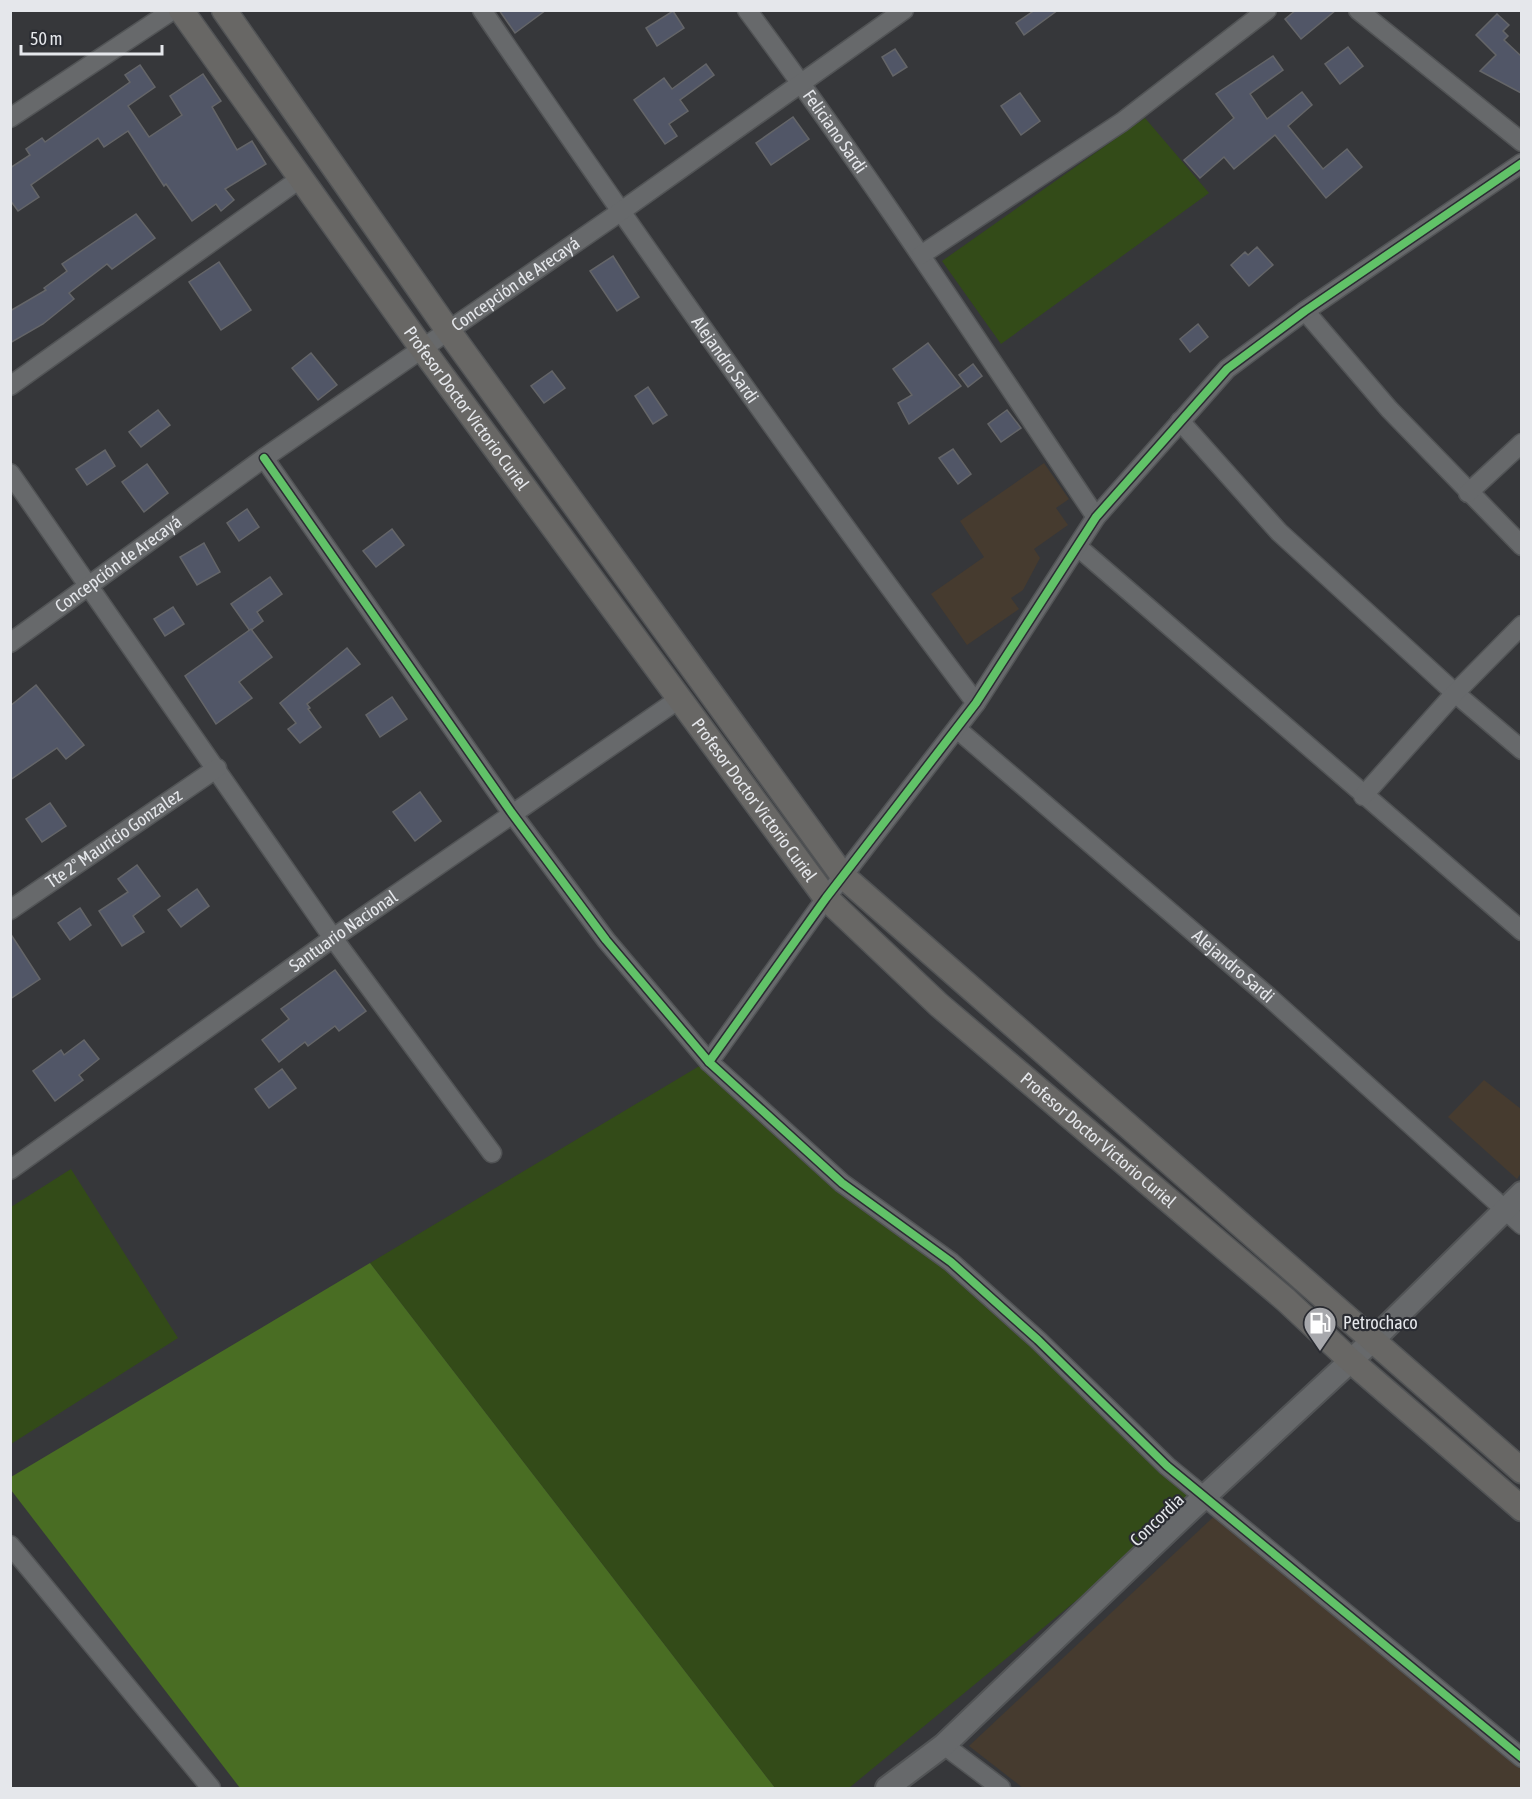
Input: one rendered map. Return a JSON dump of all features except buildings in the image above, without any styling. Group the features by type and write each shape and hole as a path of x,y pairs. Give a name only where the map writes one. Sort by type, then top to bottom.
{"main road":[{"name":"Profesor Doctor Victorio Curiel","path":"181,10 421,347 826,898 939,1005 1286,1300 1350,1360 1521,1509"},
{"name":"Profesor Doctor Victorio Curiel","path":"224,10 447,330 843,876 1521,1472"}],"street":[{"path":"13,110 173,10"},
{"name":"Alejandro Sardi","path":"482,10 620,212 895,596 976,703"},
{"name":"Feliciano Sardi","path":"747,10 801,82 921,255 1096,517"},
{"name":"Concepción de Arecayá","path":"10,643 264,458 421,347 620,212 904,10"},
{"path":"921,255 1122,122 1267,10"},
{"path":"1358,10 1521,142"},
{"path":"709,1062 826,898 976,703 1096,517 1227,369 1305,311 1521,164"},
{"path":"10,386 302,178"},
{"path":"1305,311 1389,410 1521,546"},
{"path":"1180,421 1279,532 1455,693 1521,750"},
{"path":"1468,493 1521,443"},
{"path":"264,458 511,812 606,940 709,1062 842,1183 951,1262 1038,1340 1167,1466 1521,1758"},
{"path":"10,473 333,938 492,1153"},
{"path":"1078,547 1521,931"},
{"path":"1363,796 1455,693 1521,625"},
{"name":"Santuario Nacional","path":"10,1170 511,812 679,699"},
{"name":"Alejandro Sardi","path":"957,729 1269,997 1521,1225"},
{"name":"Tte 2° Mauricio Gonzalez","path":"10,910 217,768"},
{"name":"Concordia","path":"887,1788 944,1745 1205,1496 1371,1342 1521,1192"},
{"path":"10,1545 211,1788"},
{"path":"944,1745 1001,1788"}],"shaded area":[{"path":"1044,463 1069,499 1056,508 1068,525 1034,549 1040,558 1023,590 1011,598 1019,609 967,645 931,594 984,557 960,521"},
{"path":"1484,1080 1521,1109 1521,1173 1517,1179 1448,1117"},
{"path":"1224,1507 1521,1763 1521,1788 1023,1788 969,1746"}],"green space":[{"path":"1145,118 1209,193 1001,344 942,261"},
{"path":"706,1062 1208,1492 849,1788 775,1788 370,1263"},
{"path":"71,1169 178,1338 11,1444 11,1207"},
{"path":"370,1263 775,1788 240,1788 11,1490 11,1477"}],"cycle path":[{"path":"709,1062 826,898 976,703 1096,517 1227,369 1305,311 1522,163"},
{"path":"264,458 511,812 606,940 709,1062 842,1183 951,1262 1038,1340 1167,1466 1522,1758"}],"place":[{"name":"Petrochaco","path":"1320,1352"}]}
